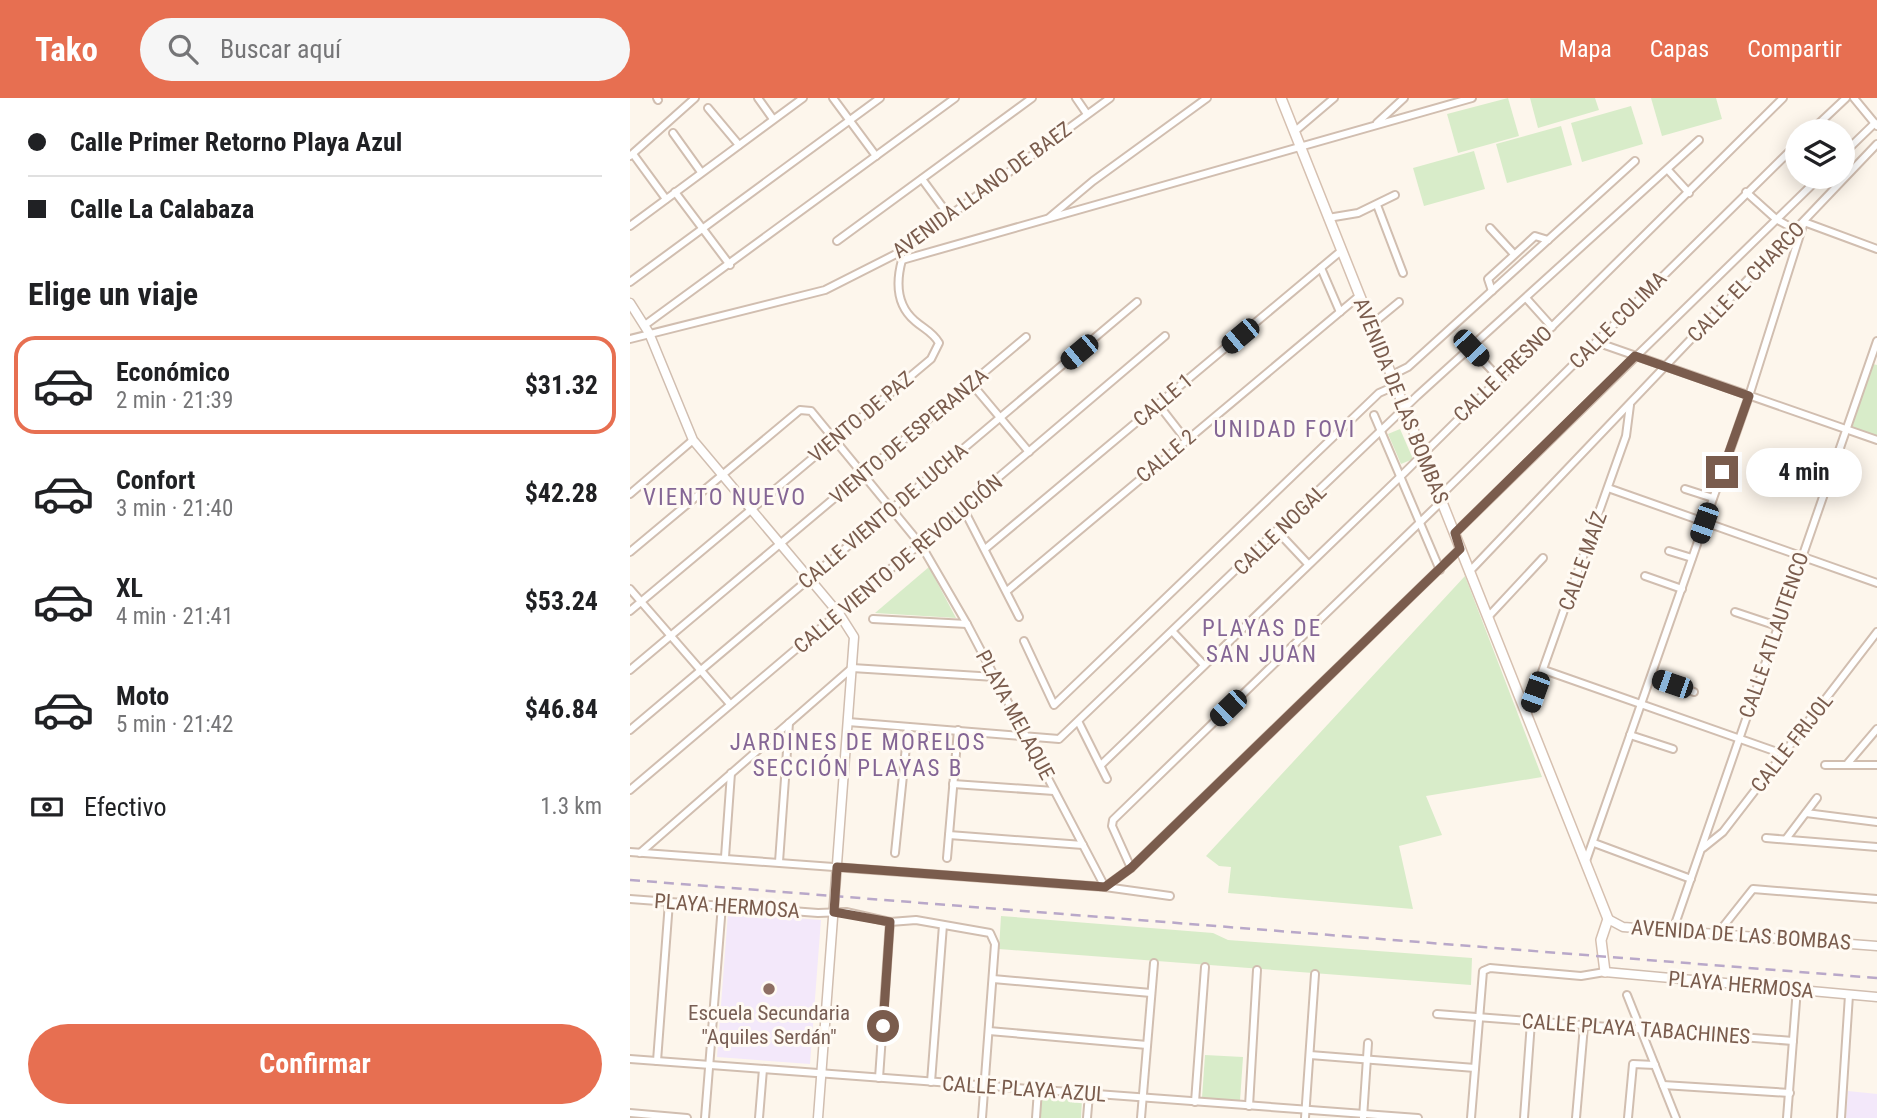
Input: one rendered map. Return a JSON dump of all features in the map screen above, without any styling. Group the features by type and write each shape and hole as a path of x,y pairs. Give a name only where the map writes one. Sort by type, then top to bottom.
{"main road":[{"name":"AVENIDA DE LAS BOMBAS","path":"1280,98 1608,919"},
{"path":"1605,972 1601,940 1608,919"}],"street":[{"path":"666,199 631,155 695,98"},
{"path":"758,98 773,119"},
{"path":"630,226 803,98"},
{"path":"833,98 876,156"},
{"path":"630,282 880,98"},
{"path":"630,339 955,98"},
{"path":"838,241 1032,98"},
{"path":"1076,98 1087,114"},
{"name":"AVENIDA LLANO DE BAEZ","path":"647,329 693,325 825,290 900,251 1110,98"},
{"path":"1045,220 1206,98"},
{"path":"1294,132 1334,98"},
{"path":"1376,125 1404,98"},
{"path":"900,251 902,260 1452,101 1472,98"},
{"name":"CALLE FRESNO","path":"1101,765 1400,477 1783,98"},
{"path":"1824,119 1846,98"},
{"path":"1854,98 1876,125 1855,143"},
{"path":"708,108 738,145"},
{"path":"673,133 701,172"},
{"name":"CALLE NOGAL","path":"848,722 1025,734 1059,739 1079,723 1405,409 1699,140"},
{"name":"CALLE EL CHARCO","path":"1469,572 1877,144"},
{"name":"CALLE COLIMA","path":"1131,868 1112,826 1114,820 1419,522 1785,155"},
{"path":"1390,376 1408,367 1635,161"},
{"path":"1668,170 1689,193"},
{"path":"922,179 950,217"},
{"path":"1455,533 1807,189"},
{"path":"675,192 730,265"},
{"path":"1746,192 1776,219 1794,229"},
{"path":"1328,218 1377,205 1395,195"},
{"path":"1377,205 1403,273"},
{"path":"1586,861 1749,396 1804,222 1877,249"},
{"path":"1490,228 1513,253"},
{"path":"1492,290 1488,279 1513,253 1535,236 1548,240"},
{"name":"CALLE 1","path":"985,549 1341,251"},
{"name":"VIENTO DE PAZ","path":"630,611 931,359 939,344 935,335 913,320 897,289 902,260"},
{"path":"1321,268 1340,312"},
{"name":"CALLE 2","path":"1007,590 1359,296"},
{"path":"1526,298 1552,327"},
{"name":"CALLE VIENTO DE LUCHA","path":"630,730 1137,302"},
{"path":"1370,325 1399,302"},
{"path":"630,303 647,329 693,440 840,615 854,637 818,1118"},
{"name":"CALLE VIENTO DE REVOLUCIÓN","path":"630,790 840,615 1165,336"},
{"name":"VIENTO DE ESPERANZA","path":"630,670 1026,337"},
{"name":"CALLE ATLAUTENCO","path":"1673,930 1801,557 1874,357 1877,341"},
{"path":"1596,342 1664,368 1877,440"},
{"path":"1471,348 1499,378"},
{"path":"971,383 1029,452"},
{"path":"1024,641 1054,705 1379,393 1395,386"},
{"path":"1158,404 1186,440"},
{"name":"CALLE MAÍZ","path":"1527,714 1626,436 1630,405"},
{"name":"PLAYA MELAQUE","path":"722,475 800,410 811,411 921,545 967,624 1105,887"},
{"name":"AVENIDA DE LAS BOMBAS","path":"1374,415 1440,570"},
{"path":"630,494 693,440"},
{"path":"630,552 722,475"},
{"path":"1608,488 1877,583"},
{"path":"1685,489 1713,498"},
{"path":"963,508 1019,617"},
{"path":"1278,532 1308,564"},
{"path":"1105,887 1131,868 1460,549"},
{"path":"1669,551 1692,558"},
{"path":"1488,617 1543,558"},
{"path":"1645,576 1682,589"},
{"path":"630,589 730,705"},
{"path":"1735,612 1777,626"},
{"path":"873,619 967,624"},
{"path":"1173,632 1204,665"},
{"name":"CALLE FRIJOL","path":"1701,849 1723,832 1877,632"},
{"path":"640,853 852,668 995,677"},
{"path":"1544,670 1783,754"},
{"path":"1651,677 1694,692"},
{"path":"779,862 789,723"},
{"path":"1079,723 1107,779"},
{"path":"895,853 908,727"},
{"path":"1848,764 1877,729"},
{"path":"947,858 958,730"},
{"path":"1630,735 1673,749"},
{"path":"1825,765 1877,765"},
{"path":"725,858 731,773"},
{"path":"953,784 1054,791"},
{"path":"1786,839 1817,798"},
{"path":"1806,813 1877,822"},
{"path":"949,835 1083,845"},
{"path":"1766,838 1877,847"},
{"path":"1594,843 1691,879"},
{"path":"630,852 1105,887 1170,896"},
{"path":"1718,933 1753,889 1877,899"},
{"name":"PLAYA HERMOSA","path":"630,898 834,912 890,922 916,920 990,933 995,943 993,979"},
{"path":"657,1061 669,902"},
{"path":"705,1118 722,905"},
{"name":"AVENIDA DE LAS BOMBAS","path":"1608,919 1623,927 1877,946"},
{"path":"879,1078 890,922"},
{"path":"931,1082 943,925"},
{"path":"1140,1118 1154,963"},
{"path":"1195,1102 1205,967"},
{"name":"PLAYA HERMOSA","path":"1478,1017 1483,971 1490,968 1581,976 1605,972 1877,997"},
{"path":"1249,1106 1257,970"},
{"path":"1305,1114 1315,974"},
{"path":"982,1118 993,979 1151,993"},
{"path":"1787,1118 1797,988"},
{"path":"1627,995 1676,1118"},
{"path":"1841,1118 1849,995"},
{"name":"CALLE PLAYA TABACHINES","path":"1437,1014 1793,1041"},
{"path":"1471,1118 1478,1017"},
{"path":"1524,1118 1531,1022"},
{"path":"1576,1118 1584,1026"},
{"path":"989,1031 1147,1045"},
{"path":"1363,1116 1368,1043"},
{"path":"1310,1055 1475,1069"},
{"name":"CALLE PLAYA AZUL","path":"630,1059 1249,1106 1305,1114 1418,1118"},
{"path":"1628,1118 1633,1064 1655,1065"},
{"path":"759,1118 763,1069"},
{"path":"1663,1085 1790,1093"},
{"path":"1036,1118 1038,1090"},
{"path":"1087,1118 1089,1094"},
{"path":"630,1113 687,1118"}],"shaded area":[{"name":"Escuela Secundaria \"Aquiles Serdán\"","path":"728,913 821,920 810,1064 717,1057"},
{"path":"1848,1091 1877,1094 1877,1118 1846,1118"}],"green space":[{"path":"1508,98 1519,136 1458,153 1447,114"},
{"path":"1530,98 1595,98 1599,110 1538,128"},
{"path":"1651,98 1716,98 1722,119 1662,136"},
{"path":"1631,106 1643,144 1582,162 1571,123"},
{"path":"1561,126 1572,165 1507,183 1496,144"},
{"path":"1474,151 1485,189 1424,206 1413,168"},
{"path":"1873,364 1877,365 1877,436 1852,427"},
{"path":"1400,429 1413,459 1401,464 1388,434"},
{"path":"929,567 956,618 875,613"},
{"path":"1465,576 1542,777 1426,796 1442,835 1399,846 1413,909 1228,893 1231,867 1219,866 1206,856"},
{"path":"1001,916 1213,933 1228,940 1472,958 1471,985 999,949"},
{"path":"1205,1055 1243,1057 1240,1101 1202,1098"},
{"path":"1042,1097 1082,1100 1081,1118 1040,1118"}],"railway":[{"path":"630,880 1877,978"}],"place":[{"name":"Escuela Secundaria \"Aquiles Serdán\"","path":"769,989"}],"district":[{"name":"UNIDAD FOVI","path":"1285,429"},
{"name":"VIENTO NUEVO","path":"725,497"},
{"name":"PLAYAS DE SAN JUAN","path":"1262,641"},
{"name":"JARDINES DE MORELOS SECCIÓN PLAYAS B","path":"858,755"}],"route":[{"path":"883,1026 890,922 860,914 834,912 837,867 1105,887 1131,868 1460,549 1455,533 1635,356 1749,396 1722,472"}]}
